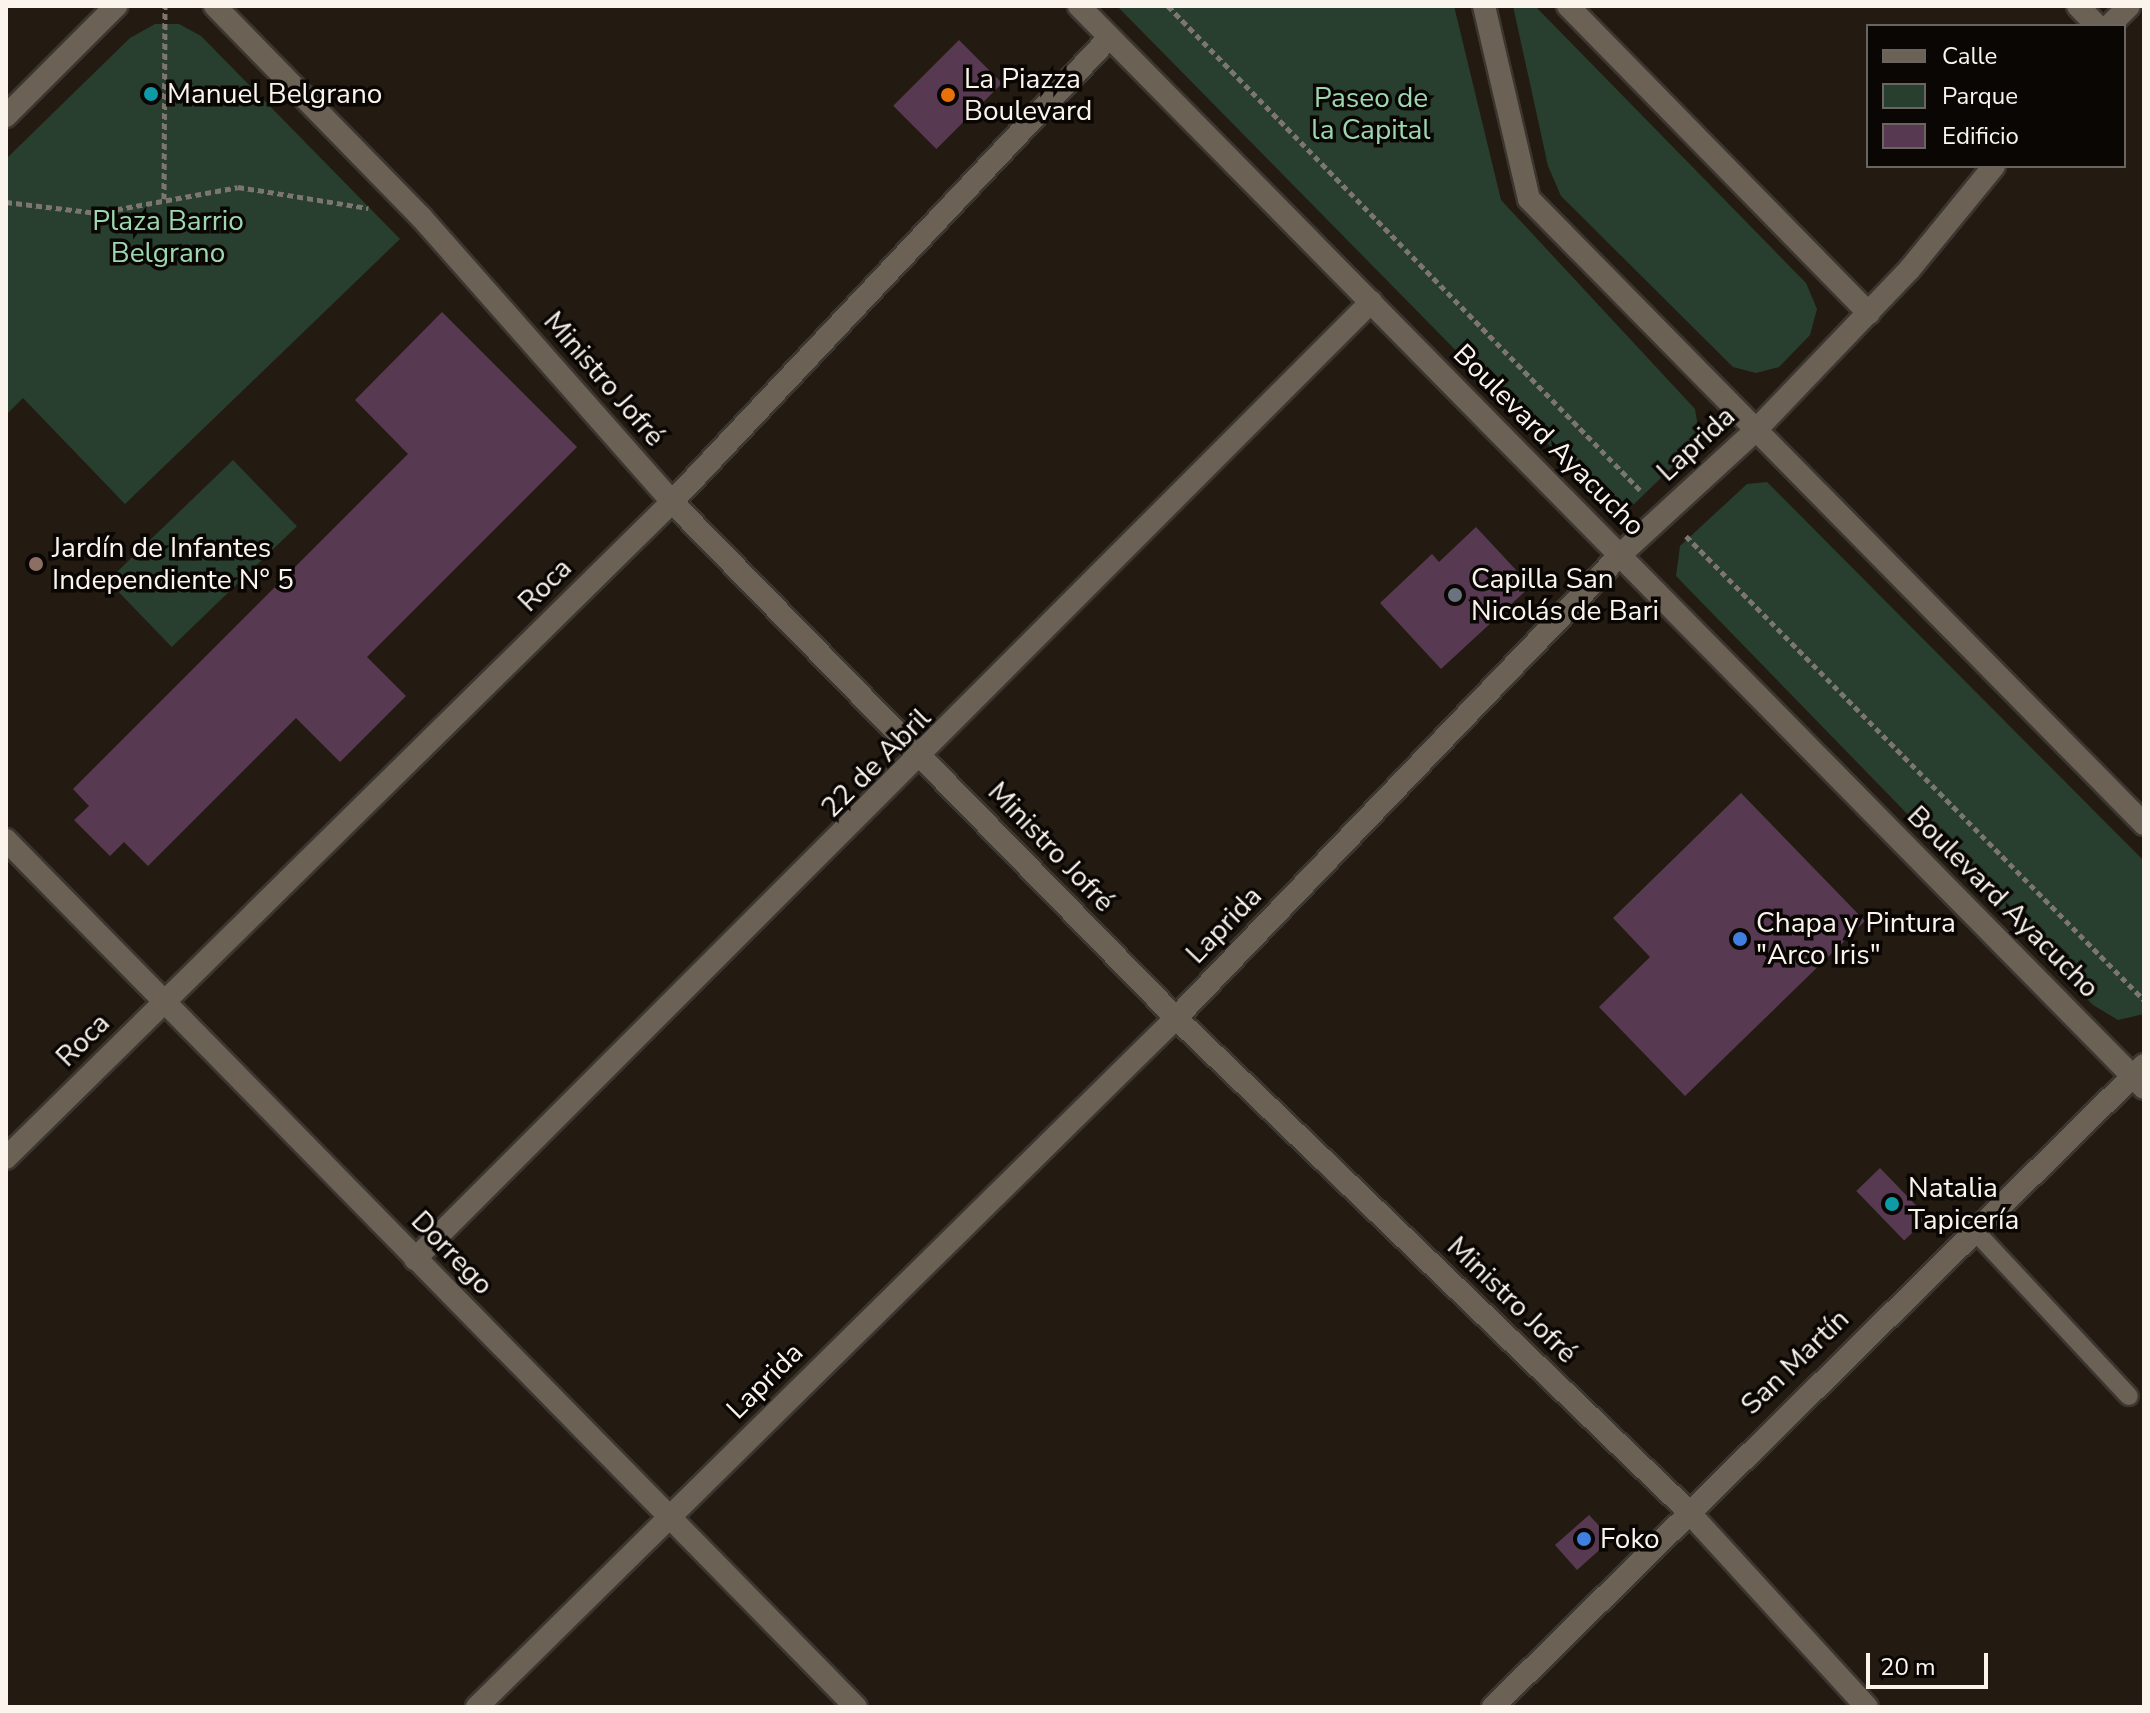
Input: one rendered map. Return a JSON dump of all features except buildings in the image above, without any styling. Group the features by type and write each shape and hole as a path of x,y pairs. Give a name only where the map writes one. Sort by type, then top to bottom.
{"street":[{"path":"6,116 116,6"},
{"name":"Ministro Jofré","path":"215,6 421,217 672,502 1176,1018 1686,1509 1867,1707"},
{"name":"Boulevard Ayacucho","path":"1079,6 2140,1077"},
{"path":"1484,6 1529,199 2144,824"},
{"path":"1568,6 1869,313"},
{"path":"2078,6 2095,24"},
{"path":"2111,24 2129,6"},
{"name":"Roca","path":"6,1158 672,502 1109,38"},
{"name":"Laprida","path":"477,1707 1176,1018 1620,555 1756,430 1869,313 1992,168"},
{"name":"22 de Abril","path":"415,1259 923,758 1371,302"},
{"name":"Dorrego","path":"6,840 856,1707"},
{"name":"San Martín","path":"1493,1707 1686,1509 1974,1230 2140,1077"}],"lane":[{"path":"1974,1230 2129,1396"}],"path":[{"path":"164,199 165,6"},
{"path":"6,202 97,213 238,187 421,217"}],"green space":[{"name":"Paseo de la Capital","path":"1117,6 1454,6 1501,200 1695,409 1700,440 1631,507 1606,503"},
{"path":"1513,6 1535,6 1806,283 1817,309 1810,335 1779,367 1756,373 1733,367 1561,196 1548,166"},
{"name":"Plaza Barrio Belgrano","path":"155,24 179,24 201,36 400,239 125,504 23,398 6,415 6,159 130,38"},
{"path":"233,460 297,526 172,647 108,581"},
{"path":"1767,482 2144,861 2144,1014 2118,1020 2093,1005 1676,576 1680,546 1747,484"}],"place":[{"name":"Manuel Belgrano","path":"151,94"},
{"name":"La Piazza Boulevard","path":"948,95"},
{"name":"Jardín de Infantes Independiente N° 5","path":"36,564"},
{"name":"Capilla San Nicolás de Bari","path":"1455,595"},
{"name":"Chapa y Pintura \"Arco Iris\"","path":"1740,939"},
{"name":"Natalia Tapicería","path":"1892,1204"},
{"name":"Foko","path":"1584,1539"}]}
